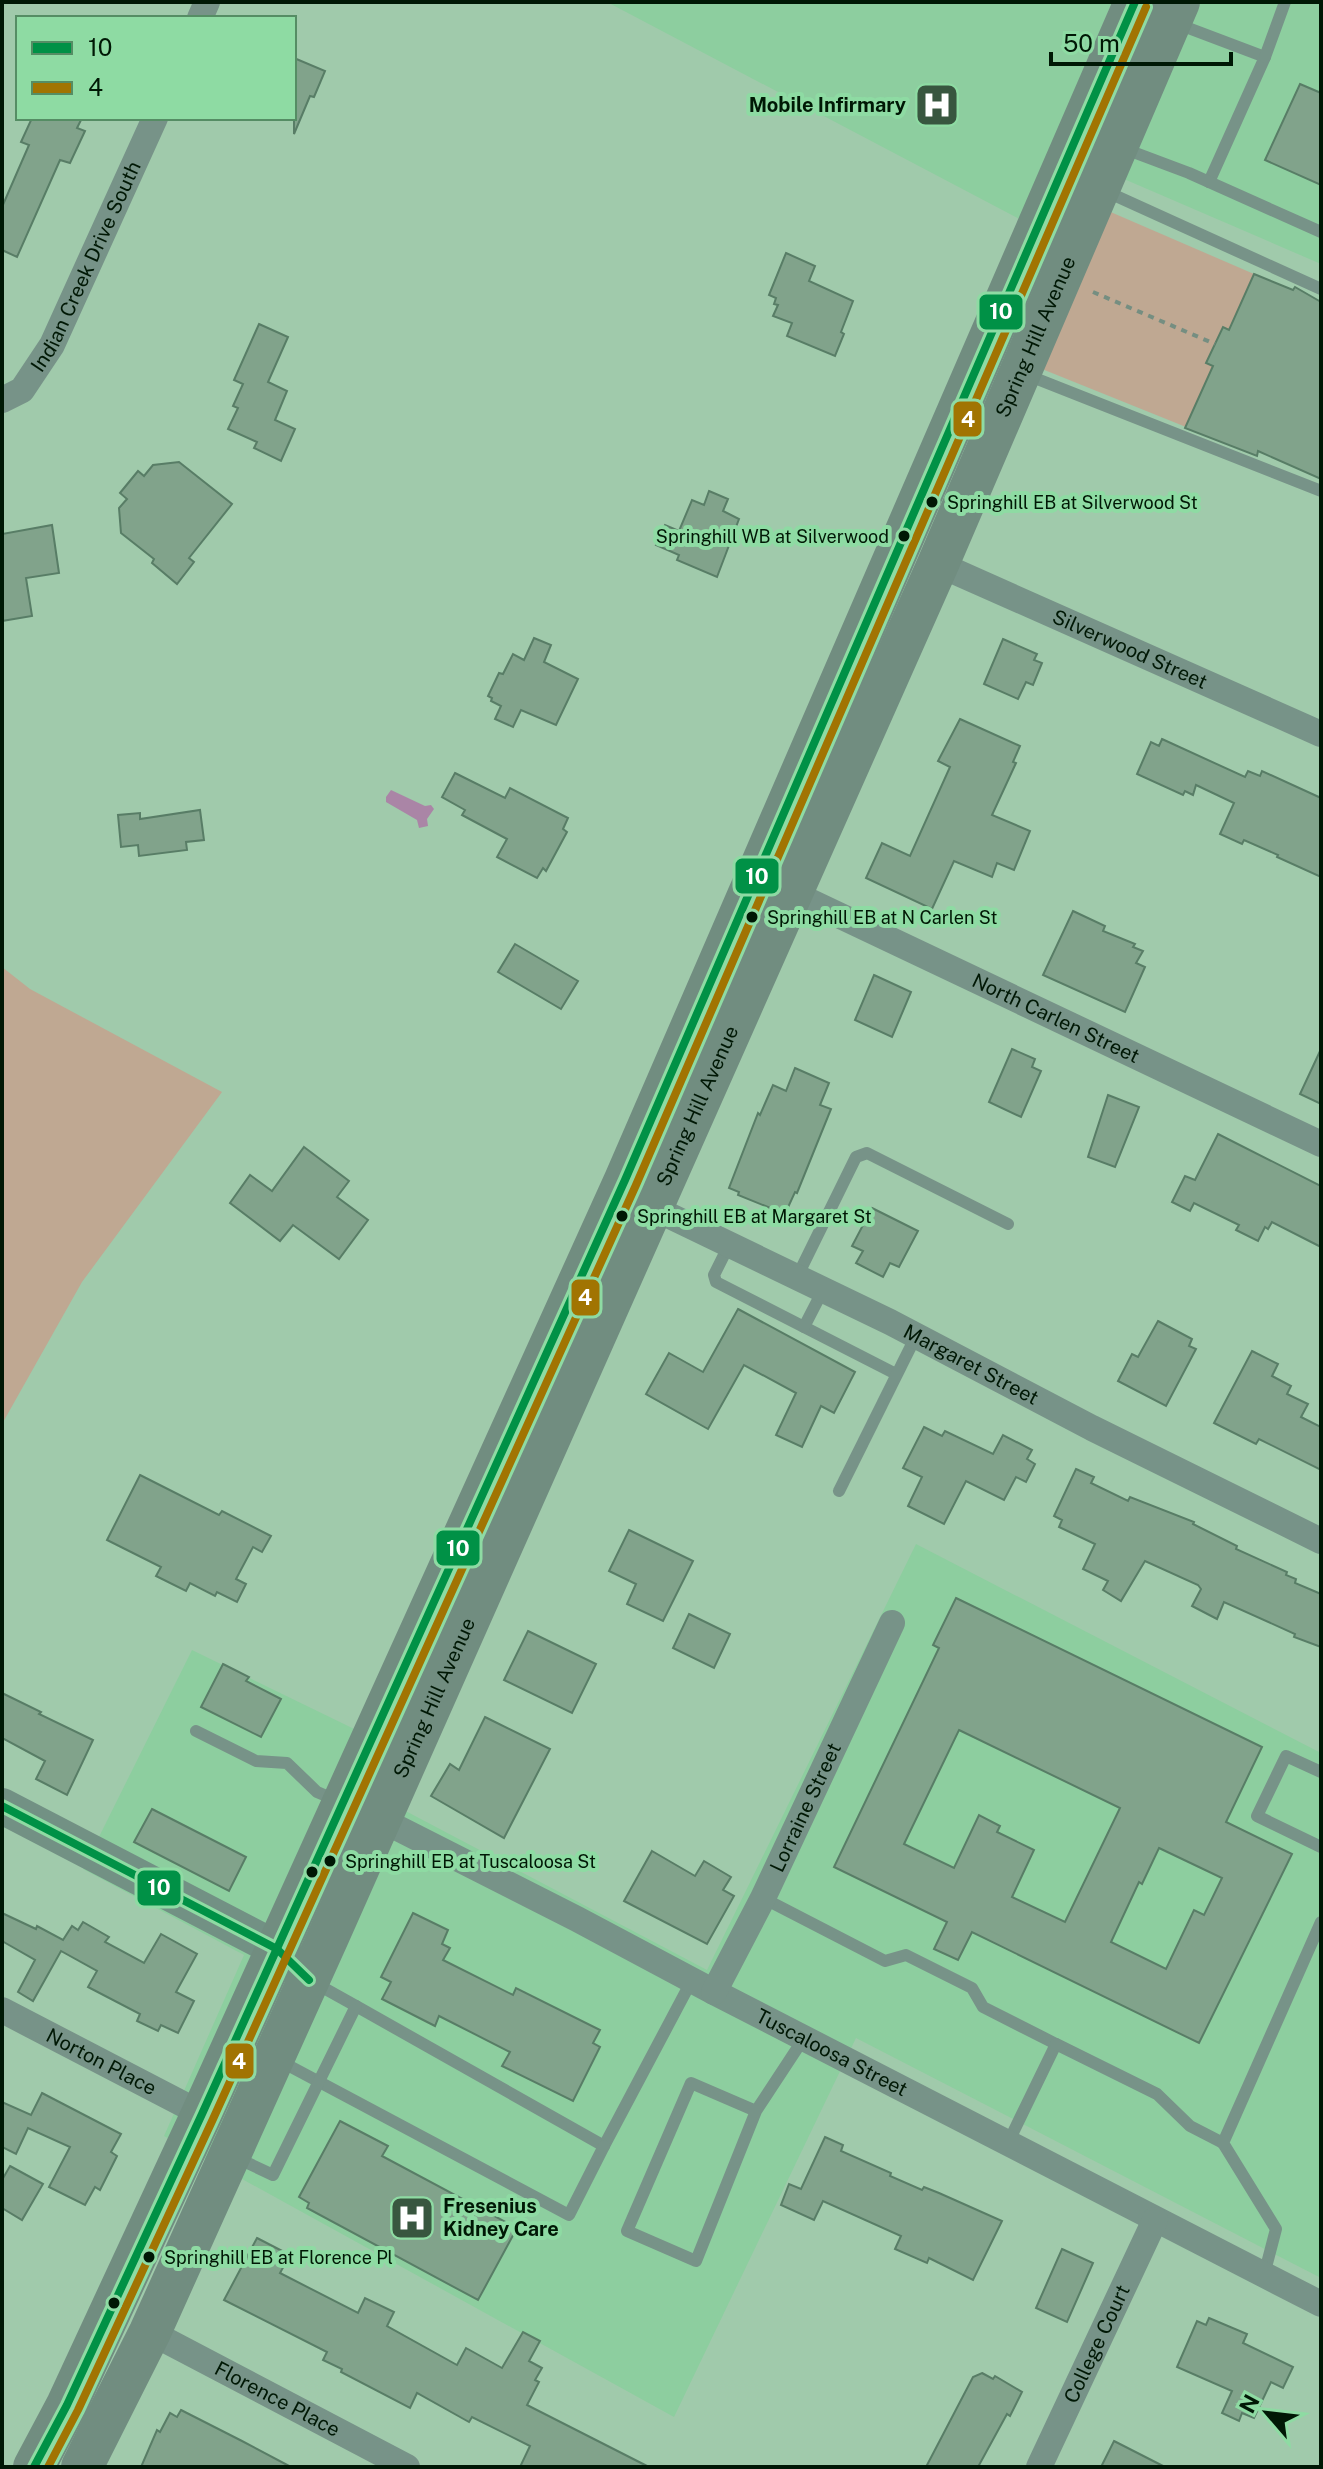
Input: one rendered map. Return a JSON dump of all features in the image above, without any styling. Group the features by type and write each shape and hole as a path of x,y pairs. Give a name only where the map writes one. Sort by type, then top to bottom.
{"main road":[{"name":"Spring Hill Avenue","path":"82,2467 150,2332 380,1818 1082,125 1162,9"},
{"name":"Spring Hill Avenue","path":"34,2467 67,2405 202,2114 342,1803 636,1200 792,893 1119,144 1162,9"}],"street":[{"name":"Indian Creek Drive South","path":"2,400 22,390 52,345 154,120"},
{"name":"Silverwood Street","path":"938,564 1321,734"},
{"name":"North Carlen Street","path":"792,893 1321,1144"},
{"name":"Margaret Street","path":"636,1200 916,1336 1092,1428 1321,1541"},
{"name":"Lorraine Street","path":"703,1986 763,1898 892,1623"},
{"name":"Tuscaloosa Street","path":"342,1803 380,1818 1321,2304"},
{"path":"2,1806 277,1949 309,1980"},
{"name":"Norton Place","path":"2,2010 202,2114"},
{"name":"College Court","path":"1039,2467 1155,2220"},
{"name":"Florence Place","path":"150,2332 407,2467"}],"lane":[{"path":"1209,182 1265,57 1285,2"},
{"path":"1162,9 1265,57"},
{"path":"1082,125 1321,232"},
{"path":"1100,189 1321,289"},
{"path":"1021,373 1321,491"},
{"path":"797,1277 856,1157 867,1153 1008,1224"},
{"path":"729,1245 714,1275 716,1282 896,1374"},
{"path":"804,1327 823,1290"},
{"path":"839,1491 916,1336"},
{"path":"196,1731 256,1761 287,1763 317,1792 342,1803"},
{"path":"1321,1772 1286,1756 1257,1816 1321,1847"},
{"path":"763,1898 885,1961 906,1955 972,1988 983,2007 1157,2094 1190,2126 1223,2143 1276,2229 1264,2275"},
{"path":"1223,2143 1321,1922"},
{"path":"309,1980 604,2146"},
{"path":"274,2057 569,2215 604,2146 703,1986"},
{"path":"230,2155 273,2175 356,2006"},
{"path":"756,2111 691,2083 627,2231 696,2261 756,2111 804,2038"},
{"path":"1008,2143 1056,2044"}],"path":[{"path":"1093,292 1215,344"}],"shaded area":[{"name":"Mobile Infirmary","path":"607,2 1112,2 1023,221"},
{"path":"1189,2 1321,2 1321,264 1117,176"},
{"path":"1106,210 1254,274 1229,330 1223,327 1206,363 1213,366 1186,427 1037,367"},
{"path":"391,790 425,806 431,805 434,809 427,819 428,826 419,828 417,820 386,802"},
{"path":"2,967 30,989 222,1092 82,1282 2,1424"},
{"path":"916,1544 1321,1753 1321,2278 856,2038 674,2417 164,2136 244,1955 83,1869 192,1650 418,1760 398,1807 707,1970"}],"building":[{"path":"296,59 325,71 314,97 310,96 294,134"},
{"path":"1300,84 1321,93 1321,185 1265,160"},
{"path":"31,120 81,120 77,128 85,131 70,163 60,160 17,257 2,250 2,207 29,145 21,142"},
{"path":"786,253 815,266 809,281 853,301 835,356 787,336 792,323 773,316 778,305 774,304 776,298 769,295"},
{"path":"1254,274 1293,290 1295,287 1321,302 1321,479 1258,451 1257,456 1185,428 1213,366 1206,363 1223,327 1229,330"},
{"path":"259,324 288,337 268,382 287,391 275,420 295,429 281,461 254,448 257,442 228,429 238,408 233,406 243,384 234,380"},
{"path":"179,462 232,504 189,558 194,562 177,584 152,563 154,559 121,533 119,508 127,499 120,493 138,471 144,476 153,465"},
{"path":"709,491 728,499 723,511 739,519 717,577 677,560 679,555 656,545 665,525 679,531 692,500 704,505"},
{"path":"52,525 59,573 26,578 32,616 2,621 2,534"},
{"path":"534,638 551,645 544,662 578,679 556,725 521,710 513,727 495,719 501,706 488,696 513,654 524,660"},
{"path":"1003,639 1037,654 1034,660 1042,663 1033,685 1026,682 1018,699 984,684"},
{"path":"960,719 1020,746 1013,762 1016,763 992,815 1030,831 1014,870 997,863 992,877 954,861 932,909 866,878 882,843 910,856 950,767 938,761"},
{"path":"1162,739 1245,777 1248,771 1260,776 1262,771 1321,798 1321,877 1244,840 1242,844 1220,834 1234,803 1196,785 1193,795 1185,791 1183,795 1137,774 1151,742 1159,746"},
{"path":"455,773 505,798 510,788 568,818 563,829 567,832 546,871 543,868 537,878 497,857 507,839 462,815 465,810 442,797"},
{"path":"200,810 204,840 186,842 187,850 139,856 138,845 121,847 118,815 140,813 140,819"},
{"path":"1073,911 1105,926 1103,931 1135,944 1133,947 1143,951 1136,963 1145,967 1125,1012 1043,975"},
{"path":"515,944 578,981 561,1009 498,972"},
{"path":"874,975 911,992 892,1037 855,1020"},
{"path":"1012,1049 1035,1059 1032,1067 1041,1071 1021,1117 989,1102"},
{"path":"1321,1049 1321,1104 1300,1094"},
{"path":"795,1068 829,1083 820,1105 831,1109 797,1193 785,1214 738,1195 739,1192 729,1188 758,1113 760,1115 773,1085 786,1091"},
{"path":"1108,1095 1139,1107 1115,1167 1088,1157"},
{"path":"1218,1134 1321,1186 1321,1247 1272,1222 1268,1229 1265,1227 1258,1241 1236,1230 1239,1225 1194,1203 1190,1211 1172,1202 1185,1176 1195,1180"},
{"path":"304,1147 349,1181 337,1197 368,1220 339,1259 293,1225 280,1241 230,1203 250,1175 272,1191"},
{"path":"872,1208 918,1231 899,1267 890,1263 883,1277 856,1263 863,1251 852,1246"},
{"path":"738,1309 855,1372 834,1413 821,1406 802,1447 776,1435 796,1393 744,1365 708,1429 646,1394 669,1353 703,1372"},
{"path":"1158,1321 1192,1339 1189,1346 1196,1349 1166,1406 1118,1381 1132,1354 1138,1357"},
{"path":"1252,1351 1278,1364 1272,1376 1291,1386 1287,1394 1308,1404 1301,1417 1321,1427 1321,1470 1259,1439 1256,1444 1214,1423"},
{"path":"924,1427 942,1436 945,1431 993,1454 1003,1435 1032,1450 1027,1459 1035,1464 1026,1482 1016,1477 1004,1500 966,1481 944,1524 908,1506 922,1477 903,1468"},
{"path":"1076,1469 1094,1477 1091,1483 1128,1501 1130,1497 1194,1522 1237,1546 1236,1549 1287,1572 1286,1575 1296,1579 1295,1583 1321,1594 1321,1647 1224,1602 1217,1619 1192,1606 1201,1589 1198,1585 1145,1561 1121,1601 1103,1590 1108,1581 1083,1569 1095,1544 1059,1527 1062,1520 1054,1516"},
{"path":"140,1475 219,1515 222,1511 271,1536 262,1552 253,1547 236,1579 246,1584 237,1602 217,1592 215,1596 190,1583 186,1591 156,1576 161,1567 107,1540"},
{"path":"629,1530 693,1561 663,1621 627,1604 636,1584 609,1571"},
{"path":"956,1598 1262,1747 1226,1822 1292,1854 1199,2043 972,1932 958,1960 934,1949 947,1922 834,1867 939,1648 933,1645","holes":["959,1730 1120,1808 1065,1922 1012,1897 1034,1850 997,1832 1000,1826 979,1815 954,1868 904,1844","1159,1848 1222,1878 1204,1915 1194,1910 1166,1969 1111,1942"]},
{"path":"689,1614 730,1634 714,1668 673,1648"},
{"path":"528,1631 596,1664 572,1713 504,1680"},
{"path":"223,1664 249,1677 246,1681 281,1699 261,1737 201,1707"},
{"path":"2,1693 93,1740 67,1795 36,1779 45,1761 2,1738"},
{"path":"485,1717 550,1749 504,1838 431,1796 450,1764 459,1770"},
{"path":"152,1809 246,1857 229,1891 134,1842"},
{"path":"652,1851 695,1876 704,1861 731,1877 723,1890 734,1896 707,1944 624,1901"},
{"path":"2,1913 63,1940 72,1926 78,1930 83,1922 109,1937 105,1942 144,1963 161,1934 197,1954 176,1992 194,2001 178,2033 161,2025 158,2031 137,2021 140,2014 88,1987 97,1971 61,1951 33,2001 18,1992 35,1960 2,1941"},
{"path":"413,1913 448,1930 442,1944 450,1948 443,1960 513,1995 516,1988 600,2030 593,2043 600,2047 573,2101 502,2066 510,2052 439,2016 435,2026 382,1999 391,1982 381,1977"},
{"path":"42,2093 121,2134 111,2152 117,2156 100,2190 95,2187 85,2205 49,2187 70,2147 28,2128 16,2154 2,2147 2,2102 31,2115"},
{"name":"Fresenius Kidney Care","path":"340,2121 388,2146 382,2156 517,2228 478,2300 307,2208 309,2203 299,2197"},
{"path":"825,2137 843,2145 841,2151 891,2173 890,2176 922,2190 924,2187 939,2193 1002,2221 973,2280 929,2258 927,2263 895,2249 901,2236 823,2201 814,2220 781,2205 789,2184 801,2189"},
{"path":"10,2166 43,2184 22,2220 2,2208 2,2180"},
{"path":"257,2238 290,2255 280,2273 358,2313 365,2298 394,2312 387,2326 457,2365 466,2348 502,2368 523,2332 540,2341 529,2361 542,2368 535,2380 539,2382 527,2405 649,2467 520,2467 530,2446 472,2417 469,2422 417,2393 410,2408 341,2372 342,2369 323,2360 327,2352 224,2300"},
{"path":"1062,2249 1093,2263 1067,2322 1036,2308"},
{"path":"1209,2318 1247,2334 1243,2343 1293,2367 1283,2388 1271,2382 1254,2418 1242,2413 1239,2421 1222,2413 1232,2391 1177,2367 1197,2321 1206,2325"},
{"path":"982,2373 993,2379 995,2376 1022,2392 1010,2416 1007,2414 978,2467 926,2467 973,2377"},
{"path":"181,2410 291,2467 141,2467 157,2430 160,2432 170,2413 177,2417"},
{"path":"1114,2441 1165,2467 1101,2467"}],"transit line":[{"name":"10","path":"34,2467 67,2405 202,2114 625,1180 1135,2"},
{"name":"4","path":"48,2467 78,2410 213,2119 636,1185 1146,7"},
{"name":"10","path":"2,1806 277,1949 309,1980"}],"place":[{"name":"Mobile Infirmary","path":"937,105"},
{"name":"Springhill EB at Silverwood St","path":"932,502"},
{"name":"Springhill WB at Silverwood","path":"904,536"},
{"name":"Springhill EB at N Carlen St","path":"752,917"},
{"name":"Springhill EB at Margaret St","path":"622,1216"},
{"name":"Springhill EB at Tuscaloosa St","path":"330,1861"},
{"name":"Fresenius Kidney Care","path":"412,2218"},
{"name":"Springhill EB at Florence Pl","path":"149,2257"}]}
